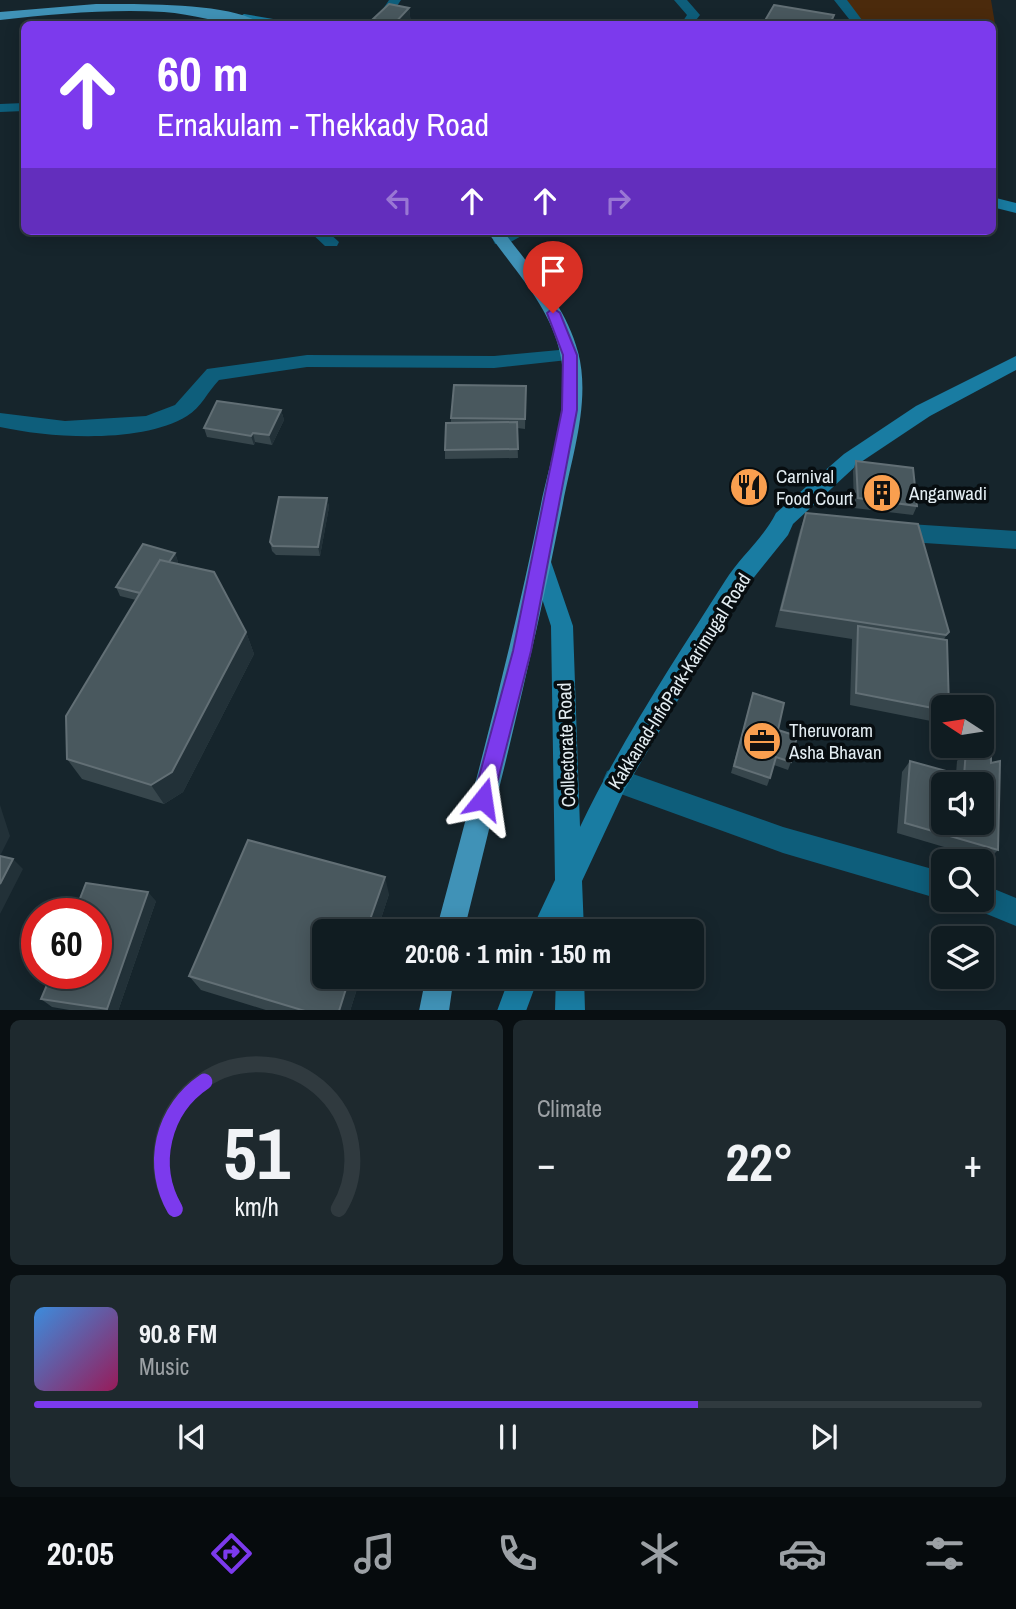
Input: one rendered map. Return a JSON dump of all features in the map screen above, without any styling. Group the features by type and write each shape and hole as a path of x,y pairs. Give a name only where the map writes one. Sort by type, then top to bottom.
{"main road":[{"path":"0,16 113,2 162,2 229,12 249,21"},
{"path":"996,203 1016,208"},
{"path":"453,919 522,651 570,410 570,355 553,313 498,235"},
{"name":"Kakkanad-InfoPark-Karimugal Road","path":"550,919 569,874 616,780 734,584 780,528 784,519 851,459 923,411 1016,362"},
{"name":"Collectorate Road","path":"541,562 562,626 570,919"},
{"path":"434,1010 438,989"},
{"path":"510,1010 519,989"},
{"path":"570,989 570,1010"}],"street":[{"path":"381,21 395,0"},
{"path":"680,0 694,15 689,21"},
{"path":"840,0 857,21"},
{"path":"0,108 21,107"},
{"path":"322,235 331,242"},
{"path":"0,420 38,428 80,429 167,417 180,412 214,374 262,366 307,361 494,362 570,355"},
{"path":"784,519 811,522"},
{"path":"880,531 1016,540"},
{"path":"616,780 783,840 931,883"},
{"path":"994,903 1016,912"}],"shaded area":[{"path":"835,0 991,0 994,21 852,21"}],"building":[{"path":"389,4 409,8 397,21 373,19"},
{"path":"774,5 834,15 831,21 765,21"},
{"path":"454,385 526,386 525,419 451,418"},
{"path":"217,401 281,410 269,435 253,433 251,436 204,428"},
{"path":"517,422 518,449 445,450 446,423"},
{"name":"Anganwadi","path":"856,461 913,468 917,506 858,498"},
{"path":"279,497 327,498 318,547 273,546 270,542"},
{"path":"806,513 918,524 949,632 946,635 781,610"},
{"path":"143,544 175,553 169,562 160,560 140,593 116,587"},
{"path":"160,560 214,572 246,632 172,772 151,785 67,759 66,716"},
{"path":"858,626 947,640 949,695 931,695 931,708 856,693"},
{"name":"Theruvoram Asha Bhavan","path":"753,693 784,703 778,730 797,736 791,762 776,757 770,778 734,766"},
{"path":"965,758 991,758 991,763 1000,761 998,850 946,835 994,835 994,772 964,772"},
{"path":"910,761 950,772 931,772 931,831 905,823"},
{"path":"248,840 385,877 370,919 312,919 312,989 346,989 339,1010 302,1010 189,976"},
{"path":"0,856 13,859 0,884"},
{"path":"86,883 148,892 107,1009 41,999 45,989 112,989 112,898 80,898"}],"place":[{"name":"Carnival Food Court","path":"749,487"},
{"name":"Anganwadi","path":"882,493"},
{"name":"Theruvoram Asha Bhavan","path":"762,741"}],"route":[{"path":"483,799 522,651 570,410 570,355 553,313"}]}
